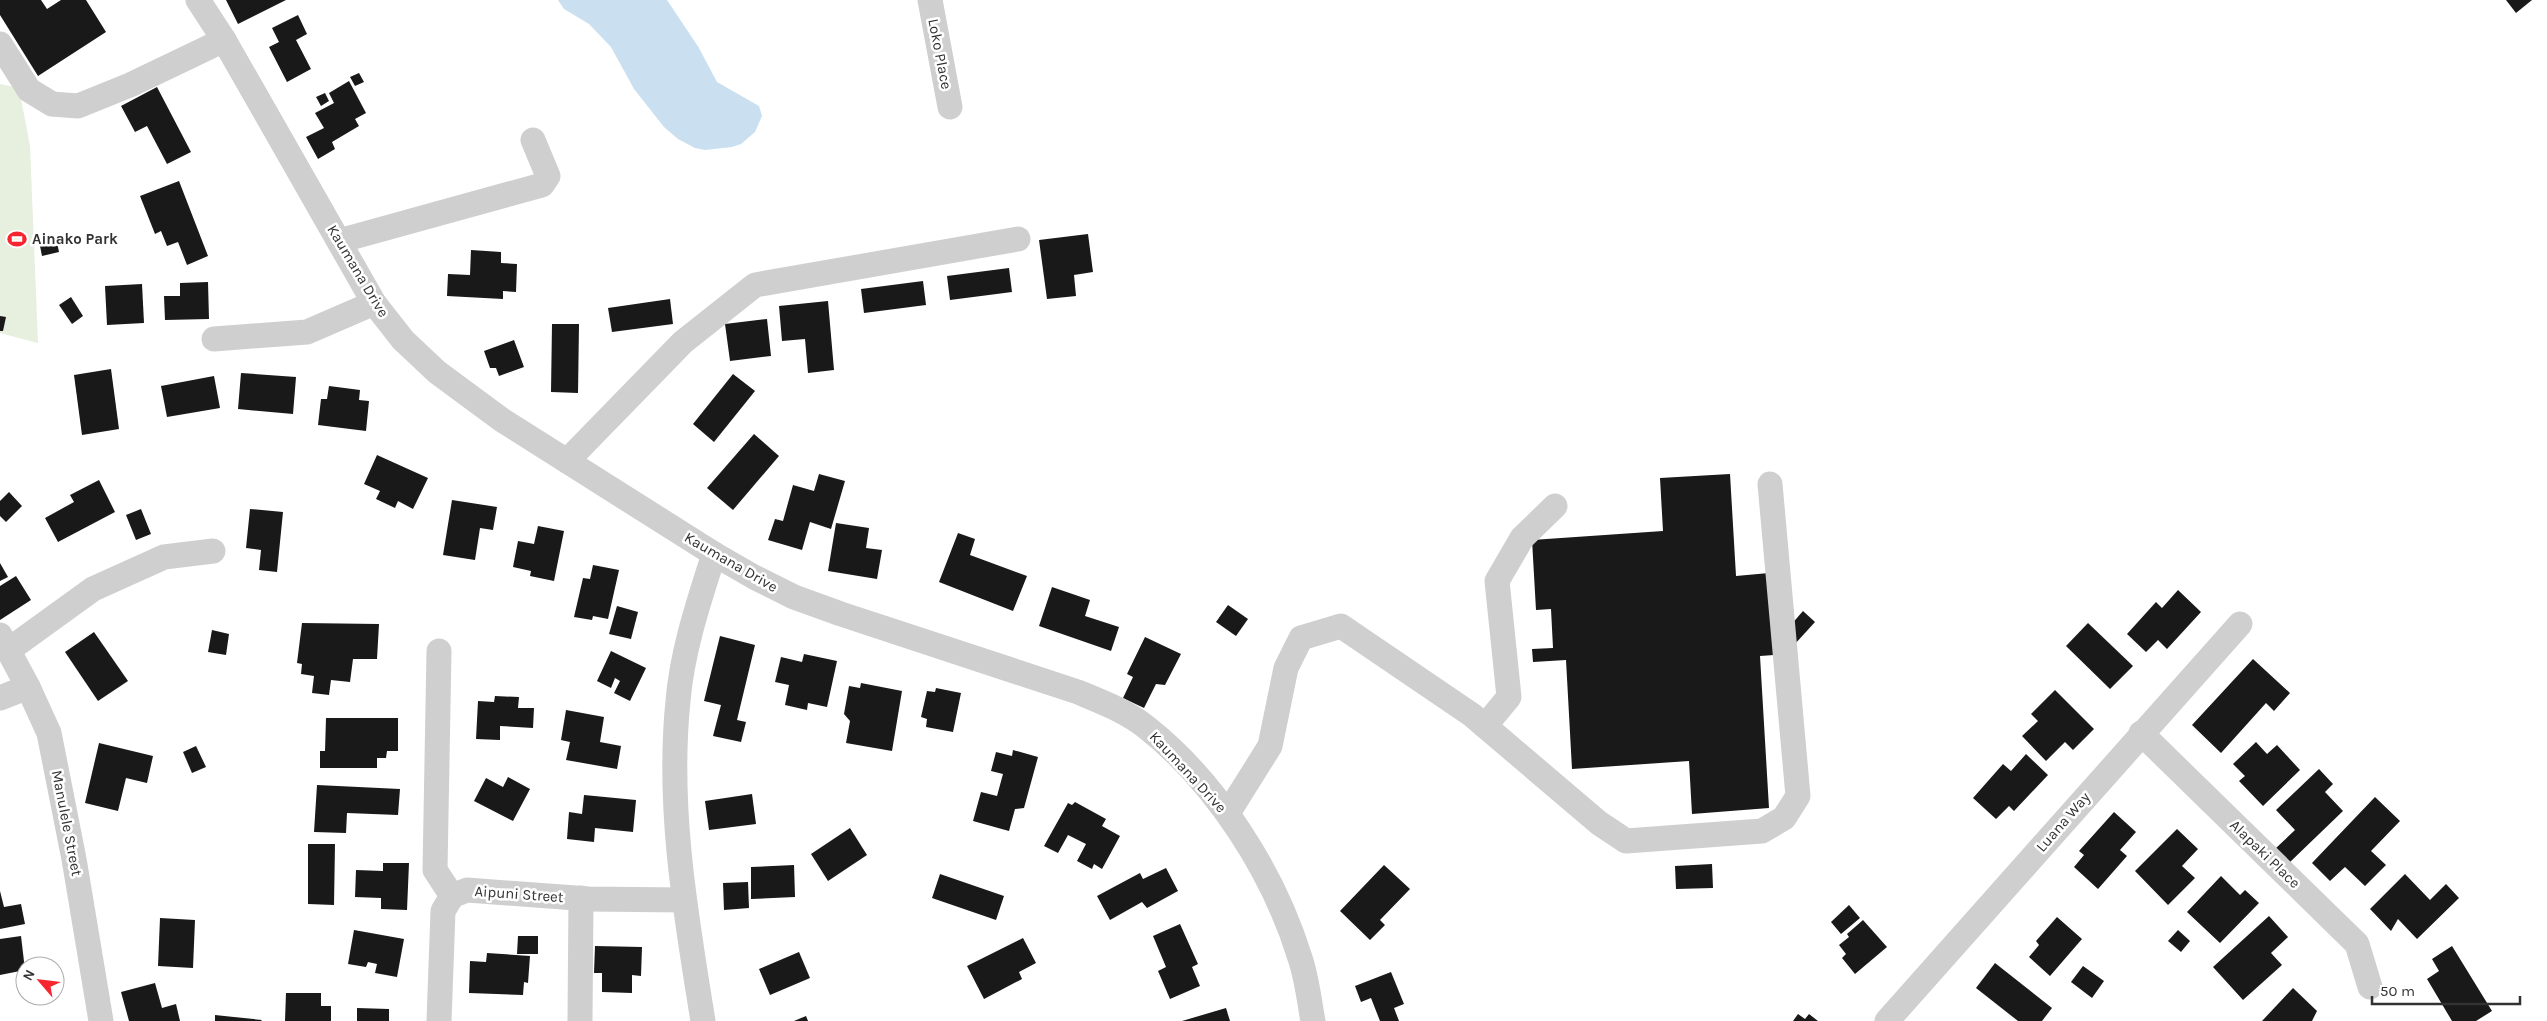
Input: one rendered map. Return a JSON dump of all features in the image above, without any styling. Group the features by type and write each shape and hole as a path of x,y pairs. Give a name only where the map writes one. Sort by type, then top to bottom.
{"street":[{"name":"Kaumana Drive","path":"198,0 224,40 374,303 404,340 437,372 502,420 714,554 794,596 833,612 1078,692 1113,706 1145,726 1173,751 1228,813 1280,901 1301,959 1313,1021"},
{"name":"Loko Place","path":"930,0 950,107"},
{"path":"0,44 29,90 52,104 78,106 130,85 224,40"},
{"path":"339,241 542,186 548,176 533,140"},
{"path":"567,461 683,342 755,284 1018,239"},
{"path":"214,339 307,332 374,303"},
{"path":"1228,813 1270,746 1286,668 1301,638 1341,626 1485,726 1599,823 1626,841 1762,831 1784,818 1798,796 1770,484"},
{"path":"1485,726 1509,697 1497,581 1522,538 1555,506"},
{"path":"5,642 93,589 164,557 213,551"},
{"path":"703,1021 684,900 678,834 675,759 678,700 698,602 714,554"},
{"name":"Luana Way","path":"1887,1021 2240,624"},
{"name":"Manulele Street","path":"5,642 49,733 74,859 101,1021"},
{"path":"439,651 435,870 452,896"},
{"path":"0,698 28,687"},
{"name":"Alapaki Place","path":"2142,733 2357,944 2370,987"},
{"name":"Aipuni Street","path":"439,1021 443,911 452,896 468,890 581,898 684,900"},
{"path":"580,1021 581,898"}],"green space":[{"name":"Ainako Park","path":"0,84 19,88 30,146 38,343 0,333"}],"water":[{"path":"558,0 667,0 699,48 717,82 759,106 762,116 755,132 741,144 705,150 695,148 678,139 664,127 634,89 611,47 589,24 564,9"}],"building":[{"path":"0,0 41,0 47,9 61,0 86,0 106,32 38,76 0,15"},
{"path":"226,0 286,0 238,24"},
{"path":"2506,0 2532,0 2516,13"},
{"path":"298,15 307,34 296,40 311,69 287,82 269,47 279,42 272,28"},
{"path":"359,73 364,82 355,86 350,77"},
{"path":"349,81 366,113 355,119 359,126 332,142 335,149 318,159 306,137 324,128 315,113 334,103 329,93"},
{"path":"157,87 191,152 167,164 147,126 135,132 121,106"},
{"path":"325,93 329,101 321,106 316,97"},
{"path":"179,181 208,256 187,265 178,242 167,246 161,231 155,234 140,196"},
{"path":"1088,234 1093,272 1074,275 1076,296 1047,299 1039,240"},
{"path":"57,242 59,252 42,256 40,246"},
{"path":"471,250 501,252 501,263 517,264 516,292 503,291 503,299 447,296 448,274 470,275"},
{"path":"1009,268 1012,292 950,300 947,276"},
{"path":"923,281 926,305 864,313 861,289"},
{"path":"208,282 209,319 165,320 164,296 180,296 180,283"},
{"path":"142,284 144,323 107,325 105,286"},
{"path":"71,297 83,316 72,324 59,305"},
{"path":"670,299 673,324 612,332 608,308"},
{"path":"828,301 834,370 808,373 805,339 782,341 779,306"},
{"path":"0,316 6,317 3,331 0,331"},
{"path":"767,319 771,356 730,361 725,324"},
{"path":"552,324 579,324 578,393 551,392"},
{"path":"514,340 524,367 499,376 496,368 490,368 484,351"},
{"path":"111,369 119,429 82,435 74,375"},
{"path":"241,373 296,377 293,414 238,409"},
{"path":"733,374 755,391 714,442 693,424"},
{"path":"214,376 220,408 167,417 161,386"},
{"path":"329,386 360,390 359,400 369,401 366,431 318,425 321,399 327,399"},
{"path":"754,434 779,456 733,510 707,488"},
{"path":"377,455 428,478 413,509 398,501 395,508 376,499 380,491 364,484"},
{"path":"819,474 845,481 831,529 810,522 802,550 768,540 775,519 783,521 793,485 814,491"},
{"path":"1730,474 1736,576 1769,573 1774,655 1760,656 1769,808 1692,814 1689,761 1572,769 1566,660 1533,662 1532,649 1553,648 1551,609 1536,610 1532,540 1663,531 1660,478"},
{"path":"99,480 115,512 58,542 45,518 74,502 70,495"},
{"path":"9,492 22,506 6,522 0,516 0,501"},
{"path":"452,500 497,507 493,530 480,528 475,560 443,555"},
{"path":"141,509 151,534 136,540 126,515"},
{"path":"250,509 283,512 277,572 259,570 261,550 246,548"},
{"path":"836,523 869,528 866,548 882,550 877,579 828,571"},
{"path":"538,526 564,531 554,581 530,576 531,571 513,567 518,541 534,544"},
{"path":"958,533 975,539 970,555 1027,576 1013,611 939,582"},
{"path":"0,563 8,577 0,581"},
{"path":"593,565 619,570 608,619 593,616 592,620 574,617 583,578 590,579"},
{"path":"16,576 31,600 0,620 0,586"},
{"path":"1052,587 1090,600 1085,616 1119,627 1111,651 1039,626"},
{"path":"2178,590 2201,612 2167,649 2158,640 2146,652 2127,634 2156,602 2162,608"},
{"path":"1228,605 1248,619 1236,636 1216,622"},
{"path":"617,606 638,612 631,639 609,634"},
{"path":"1803,611 1815,622 1794,645 1783,634"},
{"path":"302,623 379,624 377,659 353,659 350,682 331,680 329,695 312,693 314,676 301,674 302,664 297,663"},
{"path":"2088,623 2133,666 2110,689 2066,646"},
{"path":"212,630 229,634 226,655 208,652"},
{"path":"94,632 128,681 98,701 65,652"},
{"path":"720,636 755,645 737,720 746,722 741,742 713,736 721,705 704,701"},
{"path":"1145,637 1181,654 1165,685 1156,684 1144,708 1123,698 1133,677 1127,674"},
{"path":"611,651 646,668 630,701 614,693 620,681 615,678 611,688 597,681"},
{"path":"804,654 837,661 827,707 808,703 807,710 785,705 789,685 775,682 781,657 802,662"},
{"path":"2253,659 2290,693 2274,711 2266,703 2221,753 2192,725"},
{"path":"861,683 902,691 892,751 846,743 850,721 844,714 849,686 860,688"},
{"path":"936,688 961,693 953,732 926,727 927,719 921,717 927,691 935,692"},
{"path":"2055,690 2094,729 2073,750 2065,742 2046,761 2022,736 2038,721 2031,714"},
{"path":"495,696 519,697 518,708 534,708 533,728 500,726 500,740 476,739 478,701 494,702"},
{"path":"566,710 604,717 600,742 621,746 617,769 566,760 570,742 561,740"},
{"path":"326,718 398,718 398,751 387,751 386,758 377,758 377,768 320,768 320,751 325,751"},
{"path":"2256,742 2267,754 2277,745 2300,770 2263,806 2239,781 2245,776 2233,764"},
{"path":"99,743 153,756 147,783 126,778 118,811 85,803"},
{"path":"196,746 206,767 192,773 183,752"},
{"path":"1013,750 1038,757 1024,808 1015,809 1009,831 973,821 981,792 997,796 1003,774 991,771 996,752 1012,756"},
{"path":"2026,754 2048,775 2014,811 2009,806 1996,819 1973,798 2003,764 2011,771"},
{"path":"2319,769 2333,784 2325,792 2343,811 2290,862 2276,848 2295,830 2276,810"},
{"path":"508,777 530,789 513,821 474,801 486,778 503,787"},
{"path":"317,785 400,789 398,815 347,813 346,833 314,832"},
{"path":"752,794 756,824 709,830 705,801"},
{"path":"584,795 636,800 633,832 595,828 594,842 567,839 569,812 582,814"},
{"path":"2375,797 2400,821 2371,851 2386,865 2365,886 2345,867 2330,881 2312,863"},
{"path":"1075,802 1106,819 1102,826 1120,836 1102,869 1094,864 1092,869 1077,861 1086,844 1068,835 1058,853 1044,846 1068,803 1072,805"},
{"path":"2114,812 2136,832 2120,850 2127,856 2098,889 2074,867 2084,855 2079,851"},
{"path":"850,828 867,855 828,881 811,854"},
{"path":"2177,829 2198,849 2182,866 2195,878 2168,905 2135,871"},
{"path":"308,844 335,844 334,905 308,904"},
{"path":"383,863 409,863 407,910 381,909 381,898 355,897 356,870 383,871"},
{"path":"1712,864 1713,888 1676,889 1675,866"},
{"path":"794,865 795,897 751,899 751,867"},
{"path":"1384,865 1410,889 1380,920 1385,925 1370,940 1340,911"},
{"path":"1166,868 1178,891 1147,908 1142,902 1110,920 1097,896 1140,873 1143,879"},
{"path":"940,874 1004,896 996,920 932,898"},
{"path":"2405,874 2430,900 2446,884 2459,898 2417,939 2398,919 2391,931 2370,909"},
{"path":"2221,876 2240,895 2245,890 2259,903 2220,943 2187,912"},
{"path":"748,882 749,908 724,910 723,883"},
{"path":"0,891 4,907 21,904 25,924 0,929"},
{"path":"1849,905 1860,918 1841,934 1831,922"},
{"path":"2269,916 2288,937 2271,953 2282,965 2243,1000 2213,967"},
{"path":"2057,917 2082,939 2050,976 2029,957 2039,945 2036,941"},
{"path":"160,918 195,920 193,968 158,966"},
{"path":"1863,920 1887,947 1855,974 1842,958 1846,954 1839,945 1849,937 1847,934"},
{"path":"1180,924 1198,964 1192,967 1200,986 1170,999 1158,971 1166,967 1153,936"},
{"path":"354,930 404,939 397,977 375,973 377,964 368,962 366,967 348,964"},
{"path":"2178,930 2190,941 2181,952 2168,941"},
{"path":"21,936 23,956 15,956 15,972 0,975 0,939"},
{"path":"518,936 538,936 538,954 517,954"},
{"path":"1023,938 1036,963 1019,972 1022,979 984,999 967,966"},
{"path":"595,946 642,947 641,976 632,975 632,993 602,992 602,973 594,973"},
{"path":"2452,946 2492,1011 2476,1021 2452,1021 2427,979 2439,971 2432,959"},
{"path":"799,952 810,978 770,995 759,969"},
{"path":"487,953 530,956 528,983 524,982 523,995 469,993 470,961 486,962"},
{"path":"1995,963 2052,1008 2042,1021 2018,1021 1976,988"},
{"path":"2083,966 2104,981 2092,998 2071,982"},
{"path":"1391,972 1404,1004 1394,1008 1399,1021 1380,1021 1371,998 1361,1002 1355,986"},
{"path":"155,983 162,1008 176,1004 180,1021 129,1021 121,992"},
{"path":"2293,988 2317,1011 2312,1021 2262,1021"},
{"path":"286,993 321,993 321,1006 331,1006 331,1021 285,1021"},
{"path":"357,1008 389,1009 389,1021 357,1021"},
{"path":"1226,1008 1230,1021 1182,1021"},
{"path":"1798,1014 1805,1019 1809,1014 1818,1021 1793,1021"},
{"path":"215,1015 262,1020 215,1021"},
{"path":"806,1016 808,1021 794,1021"}],"place":[{"name":"Ainako Park","path":"17,239"}]}
